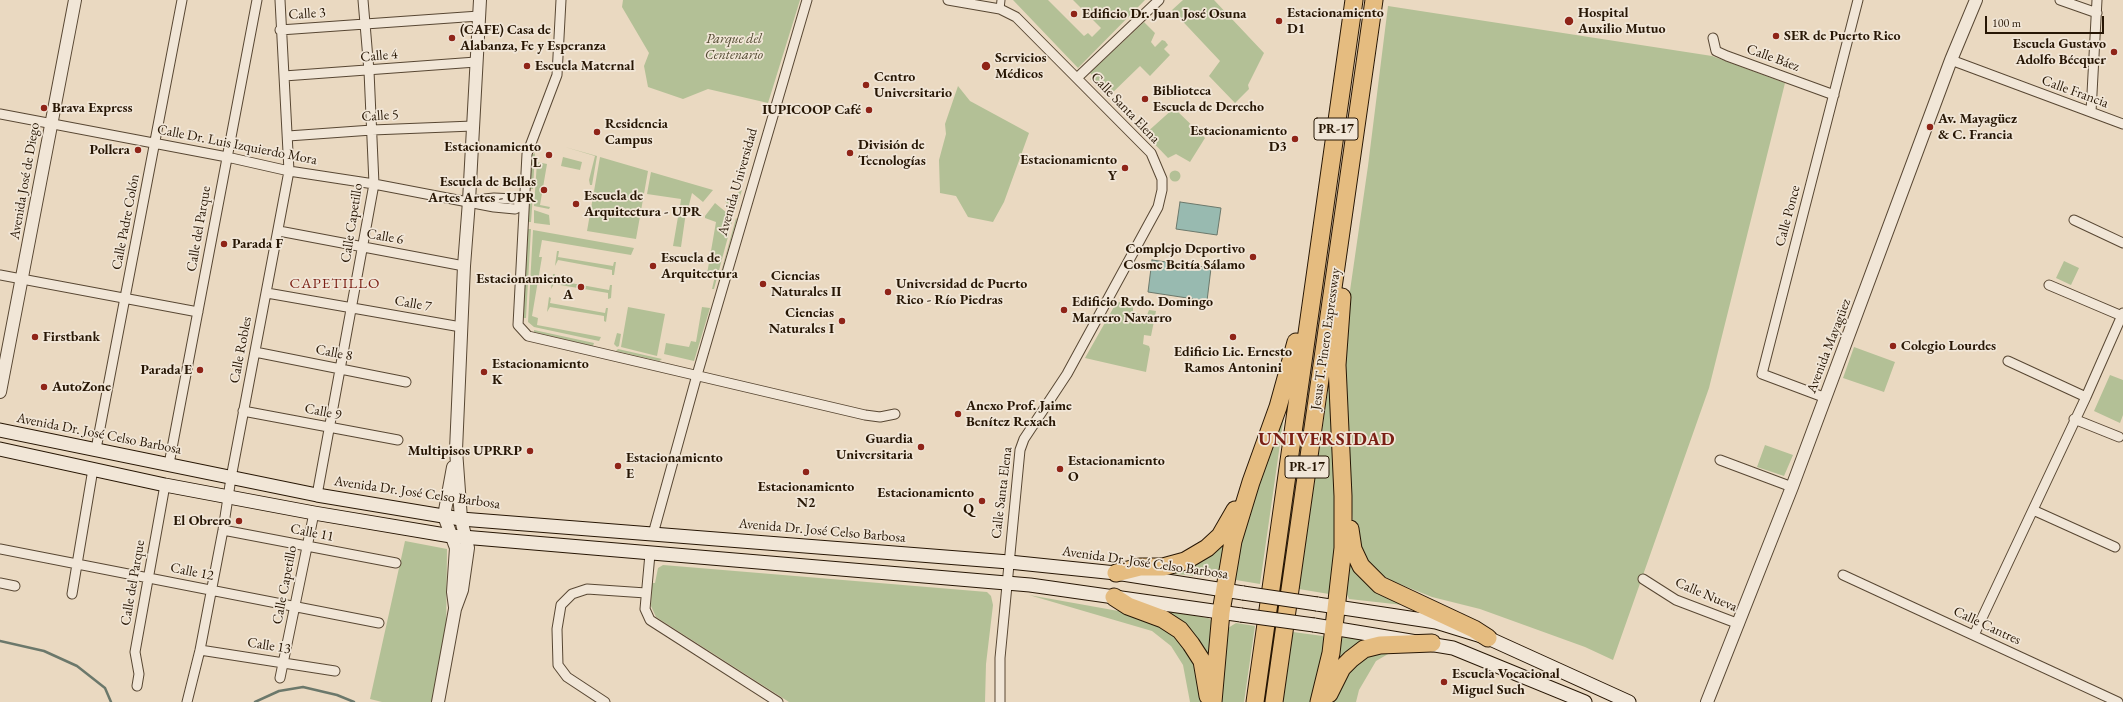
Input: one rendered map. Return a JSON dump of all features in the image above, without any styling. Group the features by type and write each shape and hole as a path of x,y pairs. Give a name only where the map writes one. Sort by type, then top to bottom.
{"highway":[{"name":"Jesus T. Pinero Expressway","path":"1255,702 1354,0"},
{"name":"Jesus T. Pinero Expressway","path":"1274,702 1374,0"},
{"path":"1318,702 1326,674 1334,628 1343,548 1343,496 1337,365 1344,279 1342,231"},
{"path":"1213,702 1221,612 1233,541 1251,482 1278,407 1295,348 1302,311 1318,259"},
{"path":"1116,573 1140,567 1163,567 1185,561 1196,556 1220,536 1251,482"},
{"path":"1343,496 1353,549 1361,566 1374,581 1390,591 1474,629 1488,638"},
{"path":"1114,596 1128,606 1163,619 1180,630 1192,644 1202,661 1209,702"},
{"path":"1325,702 1335,679 1342,668 1364,649 1380,645 1432,643"}],"main road":[{"name":"Avenida Dr. José Celso Barbosa","path":"0,430 317,495 461,519 1009,562 1116,573 1436,622 1488,638 1629,702"},
{"path":"0,449 165,485 314,513 452,536 1007,584 1114,596 1432,643 1471,654 1585,702"},
{"path":"816,568 818,547"}],"street":[{"name":"Avenida José de Diego","path":"0,392 75,0"},
{"name":"Calle Padre Colón","path":"96,449 182,0"},
{"name":"Calle del Parque","path":"169,464 257,0"},
{"name":"Calle Robles","path":"187,702 200,650 289,171 288,136 280,30 280,0"},
{"name":"Calle Capetillo","path":"317,495 374,184 369,71 363,0"},
{"path":"438,702 455,609 462,590 468,548 461,519 456,450 460,327 469,201 480,0"},
{"path":"561,0 557,75 529,146 524,204 518,325 528,336 697,374 865,415 880,417 895,414"},
{"name":"Avenida Universidad","path":"653,534 697,374 807,0"},
{"name":"Calle Santa Elena","path":"948,0 1001,4 1016,17 1151,153 1161,173 1162,190 1158,207 1111,296 1067,374 1024,439 1019,460 1000,658 1000,702"},
{"path":"1077,78 1159,0"},
{"name":"Calle Ponce","path":"1826,398 1762,374 1858,0"},
{"name":"Avenida Mayagüez","path":"1707,702 1792,487 1951,60 1976,0"},
{"path":"2060,0 2097,13"},
{"path":"2091,112 2097,0"},
{"name":"Calle 3","path":"280,30 479,16"},
{"name":"Calle Báez","path":"1713,38 1716,51 1834,95"},
{"name":"Calle Francia","path":"1951,60 2123,124"},
{"name":"Calle 4","path":"284,76 476,62"},
{"name":"Calle Dr. Luis Izquierdo Mora","path":"0,114 227,157 289,171 469,201 494,198 515,199 524,204"},
{"name":"Calle 5","path":"288,136 372,130 473,126"},
{"path":"2074,220 2123,243"},
{"name":"Calle 6","path":"278,231 464,266"},
{"path":"0,275 198,312"},
{"path":"1974,635 2074,419 2086,397 2122,314 2049,285"},
{"name":"Calle 7","path":"267,293 460,327"},
{"name":"Calle 8","path":"255,352 406,382"},
{"path":"2008,362 2086,397"},
{"name":"Calle 9","path":"244,411 398,440"},
{"path":"2074,419 2119,437"},
{"path":"455,609 453,592 456,548 444,516 456,450"},
{"path":"1720,460 1792,487"},
{"path":"72,594 75,564 93,469"},
{"name":"Calle del Parque","path":"137,686 139,674 135,652 147,578 165,485"},
{"path":"2033,510 2115,547"},
{"name":"Calle Capetillo","path":"280,678 314,513"},
{"name":"Calle 11","path":"223,530 396,563"},
{"name":"Calle 12","path":"0,549 379,622"},
{"path":"650,554 645,609 650,620 778,702"},
{"name":"Calle Cantres","path":"1843,575 2118,702"},
{"name":"Calle Nueva","path":"1643,579 1676,600 1738,624"},
{"path":"0,583 15,586"},
{"path":"605,702 567,677 558,665 557,629 561,605 572,594 587,589 646,593"},
{"name":"Calle 13","path":"200,650 335,671"}],"green space":[{"name":"Parque del Centenario","path":"623,0 800,0 768,103 708,89 683,99 648,87 644,66 649,53 622,7"},
{"path":"1013,0 1048,0 1084,36 1088,33 1092,37 1101,28 1073,0 1145,0 1078,68"},
{"path":"1183,0 1214,0 1264,53 1248,85 1249,89 1235,103 1209,76 1220,61 1172,10"},
{"path":"1388,6 1712,56 1785,83 1709,388 1613,660 1585,647 1480,609 1432,597 1392,581 1369,567 1353,526 1341,353 1368,166"},
{"path":"1144,22 1155,33 1151,42 1155,47 1162,40 1165,41 1168,45 1164,49 1170,55 1150,76 1140,66 1108,97 1090,79 1093,76 1090,73"},
{"path":"958,86 970,101 1029,133 1004,202 993,222 968,217 956,196 940,193 939,160 946,134 945,124"},
{"path":"1174,108 1205,138 1190,162 1176,154 1168,158 1145,134"},
{"path":"565,147 597,156 592,185 590,185 589,180 595,156"},
{"path":"535,153 533,189 530,189 532,155"},
{"path":"563,157 582,162 580,170 561,166"},
{"path":"600,157 648,171 636,239 587,231"},
{"path":"537,162 547,164 540,205 550,207 549,209 534,206"},
{"path":"1175,170 1179,172 1181,176 1179,180 1175,182 1171,180 1169,176 1171,172"},
{"path":"651,172 713,190 703,202 692,193 688,209 680,207 681,199 647,194"},
{"path":"742,190 735,211 725,201"},
{"path":"530,194 533,195 531,222 528,222"},
{"path":"715,203 733,218 714,289 712,289 715,276 707,274 716,222 705,218 705,216"},
{"path":"534,210 549,215 550,225 534,223"},
{"path":"679,211 686,212 681,247 673,246"},
{"path":"736,218 737,219 716,290"},
{"path":"528,229 531,229 526,318 523,318"},
{"path":"533,230 634,248 631,255 542,240 539,257 542,257 532,316 538,318 537,325 601,337 599,341 534,327 528,322"},
{"path":"557,251 559,251 558,257 613,266 614,262 616,262 614,275 612,275 612,270 558,260 555,266"},
{"path":"2064,261 2079,268 2071,285 2056,278"},
{"path":"553,274 555,274 554,280 609,290 610,285 612,285 611,298 608,299 608,293 554,284 551,289"},
{"path":"549,297 551,298 550,303 605,313 606,308 608,308 606,322 604,321 604,316 550,307 547,312"},
{"path":"1119,302 1133,306 1133,313 1147,315 1149,310 1156,311 1151,336 1144,335 1143,344 1149,346 1150,349 1146,372 1085,358 1115,305"},
{"path":"628,307 665,314 657,356 621,347"},
{"path":"702,307 710,308 694,361 664,354 666,343 689,347 691,341 696,342"},
{"path":"534,330 594,343 593,346 534,332"},
{"path":"617,333 621,334 619,346 617,347 614,344"},
{"path":"1854,347 1895,362 1884,392 1843,378"},
{"path":"618,349 662,359 659,361 616,351"},
{"path":"1331,370 1337,514 1332,594 1329,594 1299,589"},
{"path":"2110,375 2123,380 2123,415 2120,423 2094,411"},
{"path":"1285,409 1260,584 1236,580 1233,577 1234,566 1280,410"},
{"path":"1765,445 1793,455 1784,476 1757,467"},
{"path":"1226,537 1220,578 1152,572"},
{"path":"405,541 447,549 446,638 434,702 382,702 370,699"},
{"path":"1349,552 1412,606 1349,599 1346,592"},
{"path":"663,565 987,592 991,596 993,605 986,664 985,702 789,702 656,617 651,606 652,583 655,583 658,568"},
{"path":"1029,595 1124,612 1169,628 1190,653 1200,687 1202,702 1190,702 1183,665 1171,646 1152,631"},
{"path":"1167,611 1208,618 1213,621 1210,665"},
{"path":"1236,623 1255,626 1244,702 1221,702 1228,628"},
{"path":"1293,632 1323,636 1326,642 1312,702 1283,702"},
{"path":"1344,636 1374,640 1337,671 1338,641"},
{"path":"1395,650 1376,661 1359,690 1356,702 1327,702 1352,660"}],"water":[{"path":"1180,202 1221,208 1217,235 1176,229"},
{"path":"1152,260 1211,268 1207,301 1148,292"}],"waterway":[{"path":"0,641 44,651 77,666 105,688 111,702"},
{"path":"255,702 279,691 303,687 337,695 354,702"}],"place":[{"name":"Edificio Dr. Juan José Osuna","path":"1074,14"},
{"name":"Estacionamiento D1","path":"1279,21"},
{"name":"Hospital Auxilio Mutuo","path":"1569,21"},
{"name":"SER de Puerto Rico","path":"1776,36"},
{"name":"(CAFE) Casa de Alabanza, Fe y Esperanza","path":"452,38"},
{"name":"Escuela Gustavo Adolfo Bécquer","path":"2114,52"},
{"name":"Escuela Maternal","path":"527,66"},
{"name":"Servicios Médicos","path":"986,66"},
{"name":"Centro Universitario","path":"866,85"},
{"name":"Biblioteca Escuela de Derecho","path":"1145,99"},
{"name":"Brava Express","path":"44,108"},
{"name":"IUPICOOP Café","path":"869,110"},
{"name":"Av. Mayagüez & C. Francia","path":"1930,127"},
{"name":"Residencia Campus","path":"597,132"},
{"name":"Estacionamiento D3","path":"1295,139"},
{"name":"Pollera","path":"138,150"},
{"name":"División de Tecnologías","path":"850,153"},
{"name":"Estacionamiento L","path":"549,155"},
{"name":"Estacionamiento Y","path":"1125,168"},
{"name":"Escuela de Bellas Artes Artes - UPR","path":"544,190"},
{"name":"Escuela de Arquitectura - UPR","path":"576,204"},
{"name":"Parada F","path":"224,244"},
{"name":"Complejo Deportivo Cosme Beitía Sálamo","path":"1253,257"},
{"name":"Escuela de Arquitectura","path":"653,266"},
{"name":"Ciencias Naturales II","path":"763,284"},
{"name":"Estacionamiento A","path":"581,287"},
{"name":"Universidad de Puerto Rico - Río Piedras","path":"888,292"},
{"name":"Edificio Rvdo. Domingo Marrero Navarro","path":"1064,310"},
{"name":"Ciencias Naturales I","path":"842,321"},
{"name":"Firstbank","path":"35,337"},
{"name":"Edificio Lic. Ernesto Ramos Antonini","path":"1233,337"},
{"name":"Colegio Lourdes","path":"1893,346"},
{"name":"Parada E","path":"200,370"},
{"name":"Estacionamiento K","path":"484,372"},
{"name":"AutoZone","path":"44,387"},
{"name":"Anexo Prof. Jaime Benítez Rexach","path":"958,414"},
{"name":"Guardia Universitaria","path":"921,447"},
{"name":"Multipisos UPRRP","path":"530,451"},
{"name":"Estacionamiento E","path":"618,466"},
{"name":"Estacionamiento O","path":"1060,469"},
{"name":"Estacionamiento N2","path":"806,472"},
{"name":"Estacionamiento Q","path":"982,501"},
{"name":"El Obrero","path":"239,521"},
{"name":"Escuela Vocacional Miguel Such","path":"1444,682"}],"district":[{"name":"CAPETILLO","path":"335,284"},
{"name":"UNIVERSIDAD","path":"1327,440"}]}
